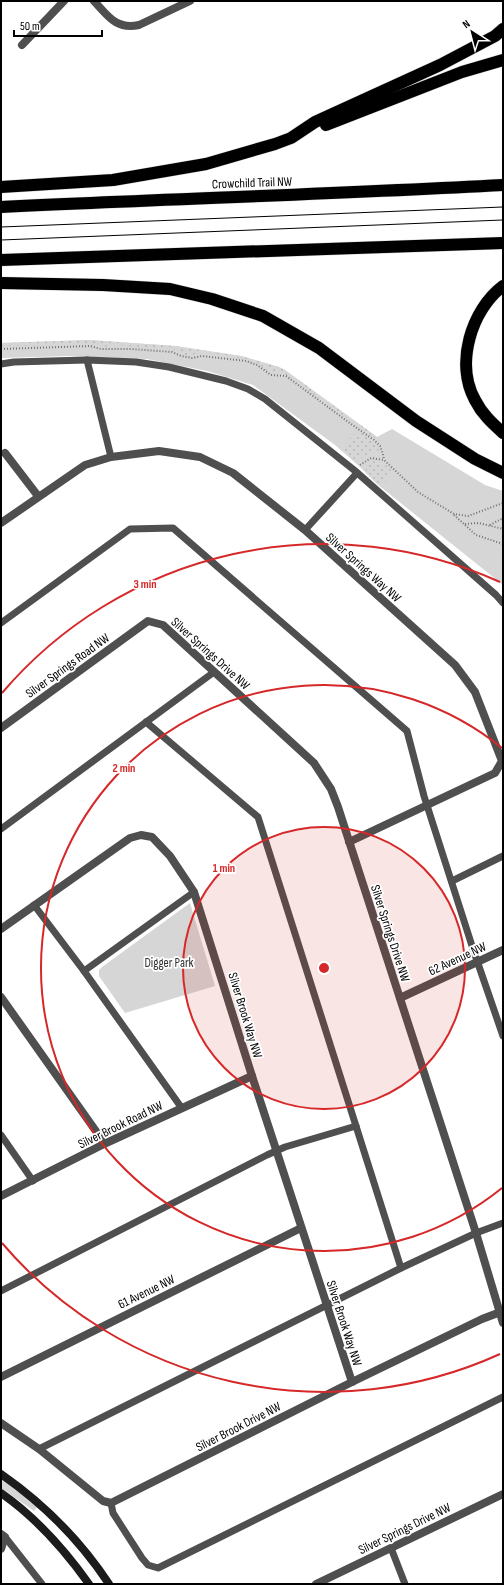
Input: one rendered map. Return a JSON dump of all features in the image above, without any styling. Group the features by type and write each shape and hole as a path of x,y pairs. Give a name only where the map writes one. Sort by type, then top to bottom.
{"highway":[{"path":"291,138 315,122 440,65 495,36 503,29"},
{"path":"1,187 113,180 206,164 275,144 462,72 503,60"},
{"name":"Crowchild Trail NW","path":"1,207 171,198 377,192 503,185"},
{"path":"1,260 503,243"},
{"path":"1,283 103,285 170,289 212,299 263,316 319,348 416,421 475,459 500,471"},
{"path":"503,286 493,293 478,315 470,336 466,357 468,380 474,399 486,418 503,433"}],"street":[{"path":"22,45 64,1"},
{"path":"94,1 112,20 120,25 131,26 139,25 190,1"},
{"name":"Silver Springs Way NW","path":"1,523 38,496 86,465 111,457 159,451 200,457 233,473 305,530 455,665 475,692 502,761 495,773 349,842"},
{"path":"5,453 38,496"},
{"name":"Silver Springs Drive NW","path":"148,621 162,625 314,763 331,789 476,1233 501,1312 503,1323"},
{"name":"Silver Springs Road NW","path":"2,725 148,621"},
{"name":"Silver Brook Way NW","path":"1,929 130,838 141,835 152,837 162,846 181,870 194,892 276,1151 352,1382"},
{"name":"62 Avenue NW","path":"400,998 503,950"},
{"path":"1,997 104,1144"},
{"name":"Silver Brook Road NW","path":"1,1196 181,1107 252,1076"},
{"name":"61 Avenue NW","path":"1,1377 301,1228"},
{"name":"Silver Brook Drive NW","path":"111,1503 352,1382 482,1319 501,1312"},
{"path":"1,1423 39,1449 103,1501 111,1503"},
{"path":"1,1474 62,1524 87,1552 109,1584"},
{"path":"1,1493 42,1527 56,1542 89,1584"},
{"name":"Silver Springs Drive NW","path":"316,1584 503,1494"},
{"path":"1,1549 3,1536"}],"lane":[{"path":"1,364 14,362 87,360 136,362 226,381 248,389 265,399 356,472 503,602"},
{"path":"87,360 111,457"},
{"path":"305,530 356,472"},
{"path":"1,623 130,529 173,528 407,731 427,805 503,1036"},
{"path":"1,829 214,672"},
{"path":"146,722 258,816 400,1268"},
{"path":"452,881 503,856"},
{"path":"84,971 194,892"},
{"path":"34,905 84,971 181,1107"},
{"path":"1,1291 276,1151 356,1126"},
{"path":"1,1135 33,1181"},
{"path":"39,1449 400,1268 476,1233 503,1223"},
{"path":"111,1503 113,1513 142,1558 148,1565 158,1568 503,1397"},
{"path":"3,1536 42,1584"},
{"path":"390,1548 405,1584"}],"path":[{"path":"356,472 365,461 371,458 384,460 418,492 454,514 476,535 503,544"},
{"path":"454,514 468,516 503,503"},
{"path":"490,525 503,518"},
{"path":"464,524 479,523 503,529"}],"green space":[{"path":"89,340 175,346 241,356 279,367 377,437 392,429 485,485 503,491 503,585 377,484 335,445 253,385 207,371 147,359 69,356 1,358 1,343"},
{"path":"89,340 175,346 241,356 279,367 377,437 376,439 287,375 282,373 271,373 254,363 240,359 207,353 185,355 171,349 113,345 104,347 95,344 1,346 1,343"},
{"path":"359,431 373,441 379,450 378,452 367,454 357,461 349,456 344,450 349,439"},
{"path":"376,461 391,469 386,482 378,483 363,467 368,463"},
{"name":"Digger Park","path":"190,903 215,986 125,1013 99,976 99,970"},
{"path":"1,1478 38,1506 34,1511 1,1488"}],"tram line":[{"path":"1,227 503,207"},
{"path":"1,240 503,220"}]}
